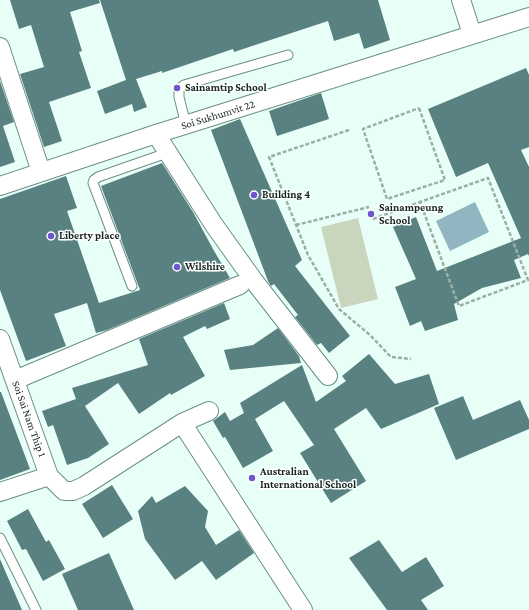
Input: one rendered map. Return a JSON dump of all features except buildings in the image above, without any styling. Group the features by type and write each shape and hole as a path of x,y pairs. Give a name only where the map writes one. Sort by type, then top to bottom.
{"street":[{"path":"461,0 472,34"},
{"name":"Soi Sukhumvit 22","path":"0,186 156,134 529,17"},
{"path":"0,47 41,172"},
{"path":"156,134 214,225 250,275 328,376"},
{"path":"15,380 240,286"},
{"name":"Soi Sai Nam Thip 1","path":"0,339 49,476"},
{"path":"0,492 49,476 64,491 72,491 84,486 182,423 209,411"},
{"path":"182,423 303,610"}],"lane":[{"path":"186,125 178,97 179,89 184,85 288,55"},
{"path":"132,286 93,183 98,177 167,153"},
{"path":"0,538 36,610"}],"path":[{"path":"419,108 445,180 387,199 363,129 419,108"},
{"path":"349,130 269,157 308,255 339,309 370,335 391,357 411,359"},
{"path":"373,219 420,202 488,178 528,280 459,306 420,202"},
{"path":"296,225 369,207"}],"green space":[{"path":"358,218 378,299 341,308 321,227"}],"water":[{"path":"475,202 489,232 450,251 436,221"}],"place":[{"name":"Sainamtip School","path":"177,88"},
{"name":"Building 4","path":"254,195"},
{"name":"Sainampeung School","path":"371,214"},
{"name":"Liberty place","path":"51,236"},
{"name":"Wilshire","path":"177,267"},
{"name":"Australian International School","path":"252,478"}]}
